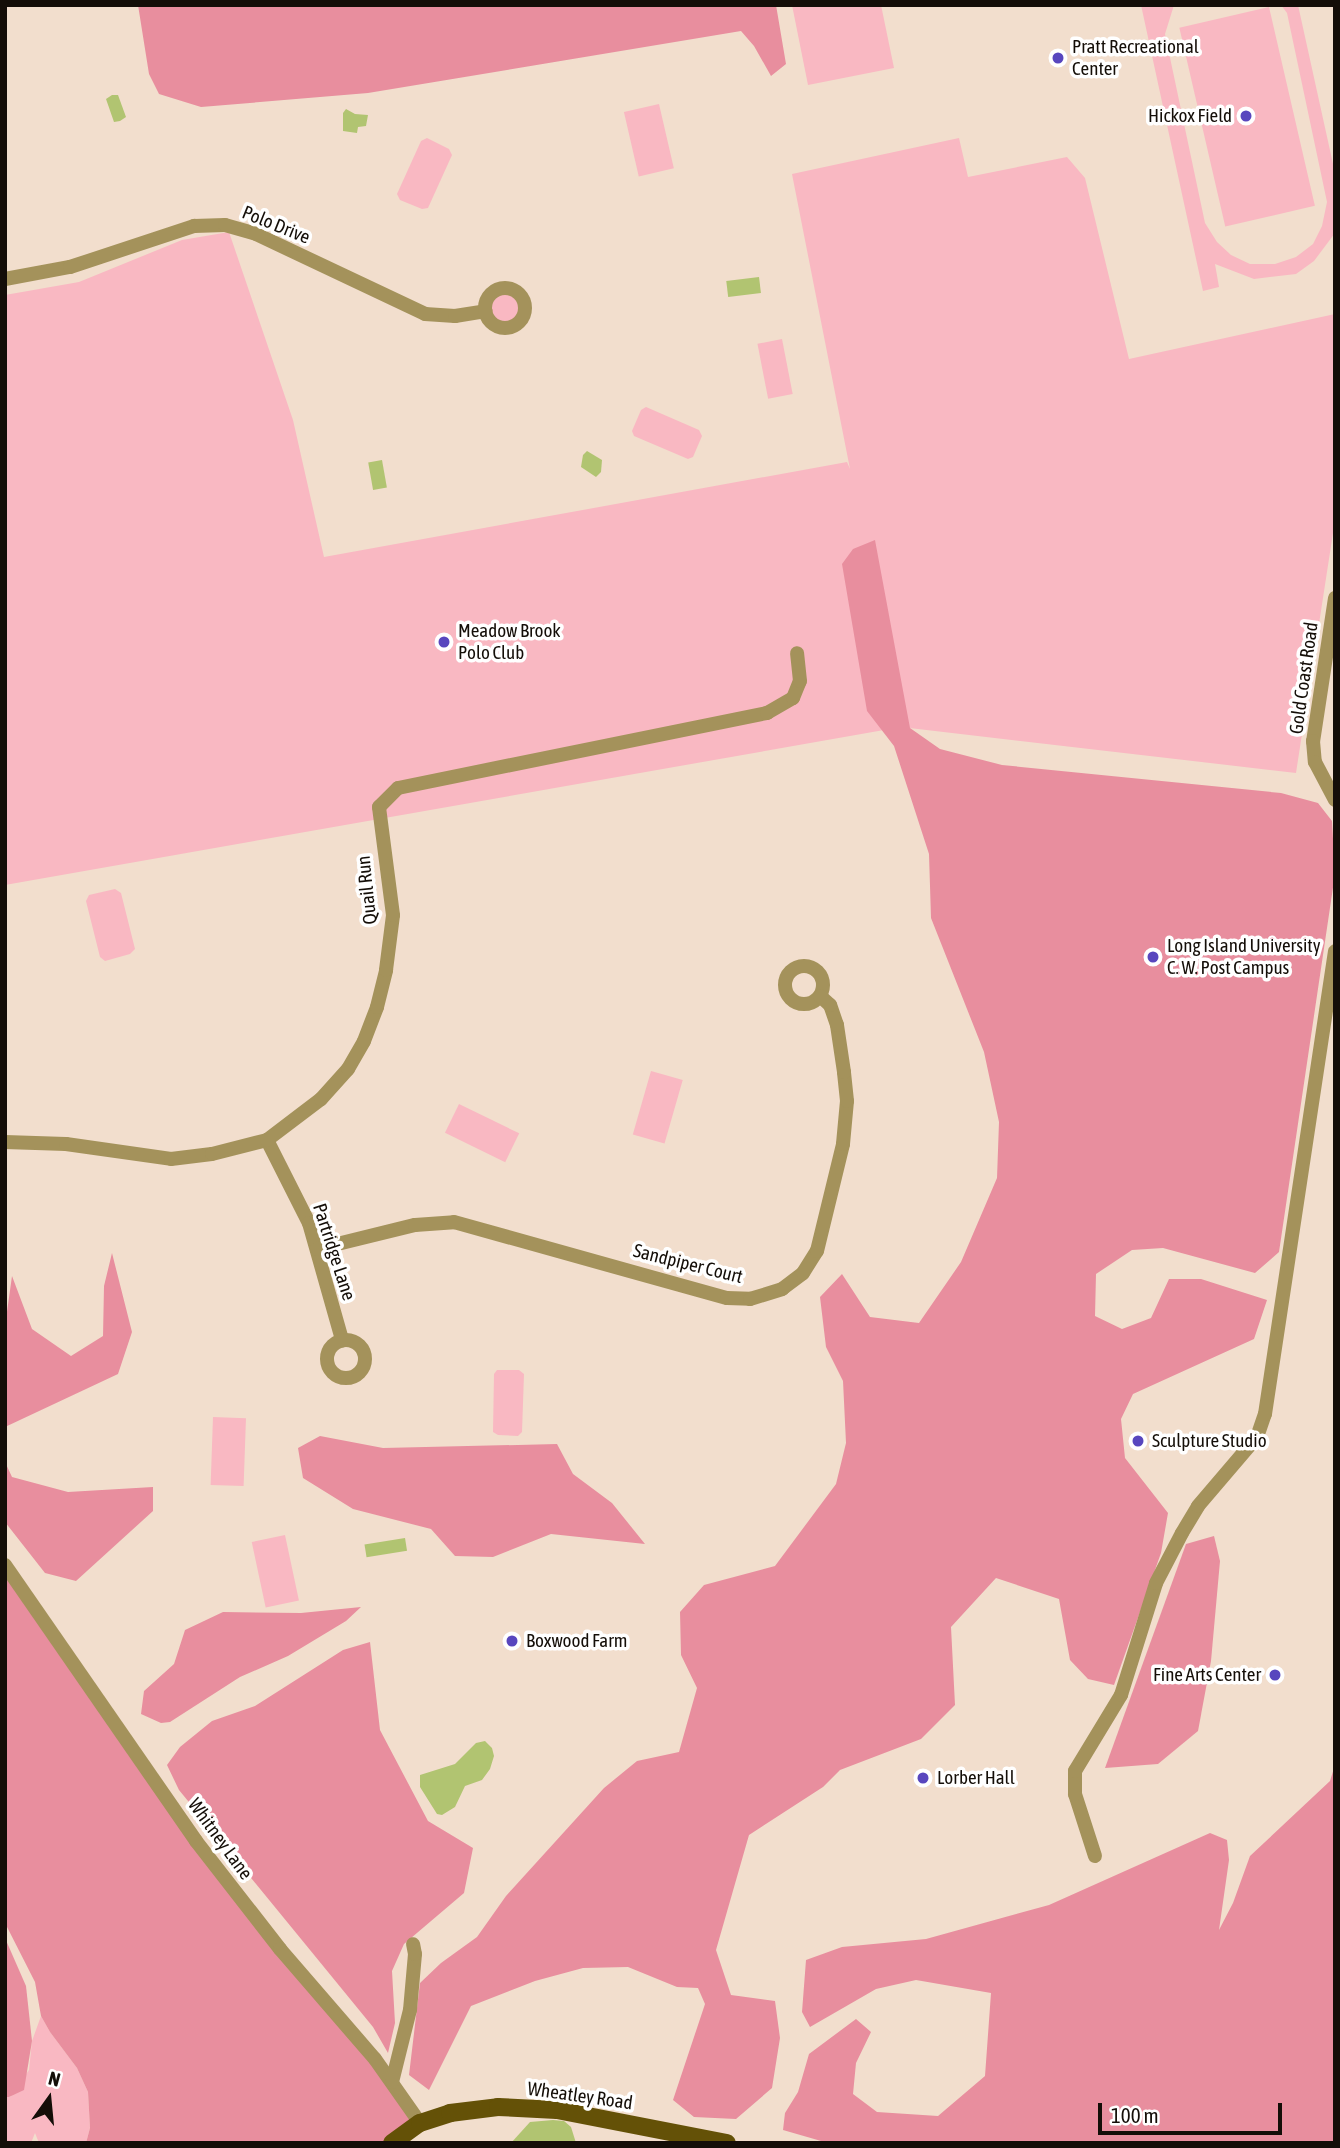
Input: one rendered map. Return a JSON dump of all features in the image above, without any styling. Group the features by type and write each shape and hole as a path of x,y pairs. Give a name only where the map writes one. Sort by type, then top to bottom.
{"main road":[{"name":"Wheatley Road","path":"393,2142 420,2123 450,2113 498,2107 552,2110 727,2143"}],"street":[{"name":"Polo Drive","path":"5,279 71,267 194,226 225,225 256,234 425,314 455,317 486,311"},
{"name":"Gold Coast Road","path":"1335,598 1313,741 1315,762 1335,800"},
{"name":"Quail Run","path":"5,1142 54,1143 172,1159 212,1154 267,1140 321,1099 348,1069 373,1018 386,970 393,915 379,807 398,788 767,713 793,698 800,681 797,653"},
{"path":"1095,1856 1075,1794 1075,1771 1121,1695 1156,1583 1182,1533 1198,1506 1257,1437 1265,1413 1335,951"},
{"name":"Sandpiper Court","path":"317,1249 415,1225 454,1222 492,1230 727,1298 750,1299 782,1289 803,1273 817,1251 833,1195 844,1135 847,1101 837,1026 830,1005 820,996"},
{"name":"Partridge Lane","path":"267,1140 309,1223 342,1340"},
{"name":"Whitney Lane","path":"5,1565 196,1841 258,1922 392,2082 420,2123"},
{"path":"392,2082 410,2010 415,1954 413,1944"}],"shaded area":[{"path":"138,5 776,5 786,64 771,76 754,46 741,31 368,93 201,107 159,94 149,74"},
{"path":"792,5 881,5 894,68 808,85"},
{"path":"1141,5 1174,5 1165,34 1205,223 1217,242 1231,255 1250,264 1275,264 1296,257 1313,244 1322,226 1327,202 1287,13 1281,5 1298,5 1335,173 1335,233 1314,261 1296,274 1254,279 1215,264 1219,287 1203,291"},
{"name":"Hickox Field","path":"1269,7 1315,206 1225,226 1179,28"},
{"path":"118,95 126,117 120,121 114,122 106,99"},
{"path":"659,104 674,168 639,176 624,112"},
{"path":"346,109 355,114 368,115 366,126 358,127 357,133 343,131 343,113"},
{"path":"427,138 449,149 452,155 428,208 422,209 400,200 397,194 421,141"},
{"path":"959,138 968,177 1067,157 1085,178 1129,359 1335,314 1335,520 1296,773 901,727 5,885 5,295 79,282 182,240 229,232 293,420 324,557 847,462 850,469 792,174"},
{"path":"759,277 761,293 728,297 726,281"},
{"path":"505,291 517,296 522,308 517,320 505,325 493,320 488,308 493,296"},
{"path":"782,339 793,394 768,399 757,344"},
{"path":"646,407 699,430 702,436 693,457 688,459 634,436 632,431 641,410"},
{"path":"587,451 602,460 601,472 596,477 581,467 583,455"},
{"path":"382,460 387,488 373,490 368,462"},
{"path":"875,540 910,728 940,749 1002,765 1281,793 1318,803 1332,821 1335,874 1279,1252 1255,1273 1163,1248 1132,1250 1096,1274 1095,1316 1122,1329 1151,1318 1169,1279 1201,1279 1267,1300 1254,1339 1133,1394 1121,1419 1125,1458 1168,1513 1161,1553 1114,1685 1088,1679 1070,1660 1059,1599 996,1578 951,1627 955,1705 921,1739 840,1770 823,1787 749,1835 716,1950 731,1995 775,2001 780,2038 772,2088 736,2119 694,2117 673,2100 705,2004 698,1988 677,1987 628,1967 583,1968 535,1981 471,2006 429,2090 409,2075 420,1983 441,1963 477,1937 506,1896 604,1788 637,1761 679,1752 697,1688 681,1655 680,1612 704,1585 775,1566 836,1484 846,1443 843,1381 826,1347 820,1297 842,1274 870,1317 919,1323 961,1262 997,1178 999,1122 984,1052 931,918 929,854 894,746 867,711 842,564 853,549"},
{"path":"115,889 121,893 135,949 130,954 105,961 100,957 86,901 89,895"},
{"path":"651,1071 683,1080 665,1144 633,1134"},
{"path":"459,1104 519,1133 505,1162 445,1133"},
{"path":"112,1253 132,1332 118,1374 5,1427 5,1326 12,1276 32,1329 71,1356 103,1336 104,1286"},
{"path":"497,1370 519,1370 524,1374 522,1432 518,1436 498,1435 493,1432 494,1374"},
{"path":"213,1417 246,1418 244,1486 211,1485"},
{"path":"320,1436 383,1448 557,1444 573,1474 612,1503 645,1544 551,1534 493,1557 455,1556 431,1529 353,1509 303,1478 298,1448"},
{"path":"5,1462 12,1477 68,1492 153,1487 153,1511 76,1581 45,1573 5,1522"},
{"path":"285,1535 299,1601 266,1608 252,1542"},
{"path":"1214,1536 1220,1561 1211,1661 1198,1731 1158,1764 1105,1768 1186,1544"},
{"path":"405,1538 407,1551 367,1557 365,1544"},
{"path":"5,1565 196,1841 420,2123 392,2143 86,2143 90,2128 88,2092 77,2068 41,2016 35,1982 5,1923"},
{"path":"361,1607 346,1621 288,1656 240,1677 170,1722 161,1723 141,1714 144,1691 174,1664 185,1630 223,1612 301,1613"},
{"path":"370,1642 380,1730 428,1821 473,1848 464,1893 404,1944 392,1971 395,2023 388,2053 373,2027 179,1790 167,1765 180,1747 212,1721 255,1706 343,1650"},
{"path":"485,1741 492,1748 494,1756 490,1769 482,1780 465,1786 455,1807 442,1815 437,1814 420,1787 420,1775 455,1764 476,1743"},
{"path":"1335,1765 1335,2143 828,2143 783,2130 785,2113 798,2092 809,2054 856,2019 871,2032 856,2063 853,2094 877,2112 938,2116 985,2076 991,1993 916,1980 876,1989 810,2027 802,2012 806,1960 842,1947 926,1939 1049,1905 1210,1833 1227,1840 1229,1860 1219,1930 1233,1903 1250,1856 1330,1781"},
{"path":"5,1938 26,1986 32,2041 24,2090 9,2097 5,2097"},
{"path":"41,2016 77,2068 88,2092 90,2128 86,2143 39,2143 35,2133 31,2143 5,2143 5,2097 10,2097 29,2070 32,2041"},
{"path":"564,2121 571,2127 576,2143 511,2143 530,2122"}],"place":[{"name":"Pratt Recreational Center","path":"1058,58"},
{"name":"Hickox Field","path":"1246,116"},
{"name":"Meadow Brook Polo Club","path":"444,642"},
{"name":"Long Island University C. W. Post Campus","path":"1153,957"},
{"name":"Sculpture Studio","path":"1138,1441"},
{"name":"Boxwood Farm","path":"512,1641"},
{"name":"Fine Arts Center","path":"1275,1675"},
{"name":"Lorber Hall","path":"923,1778"}]}
